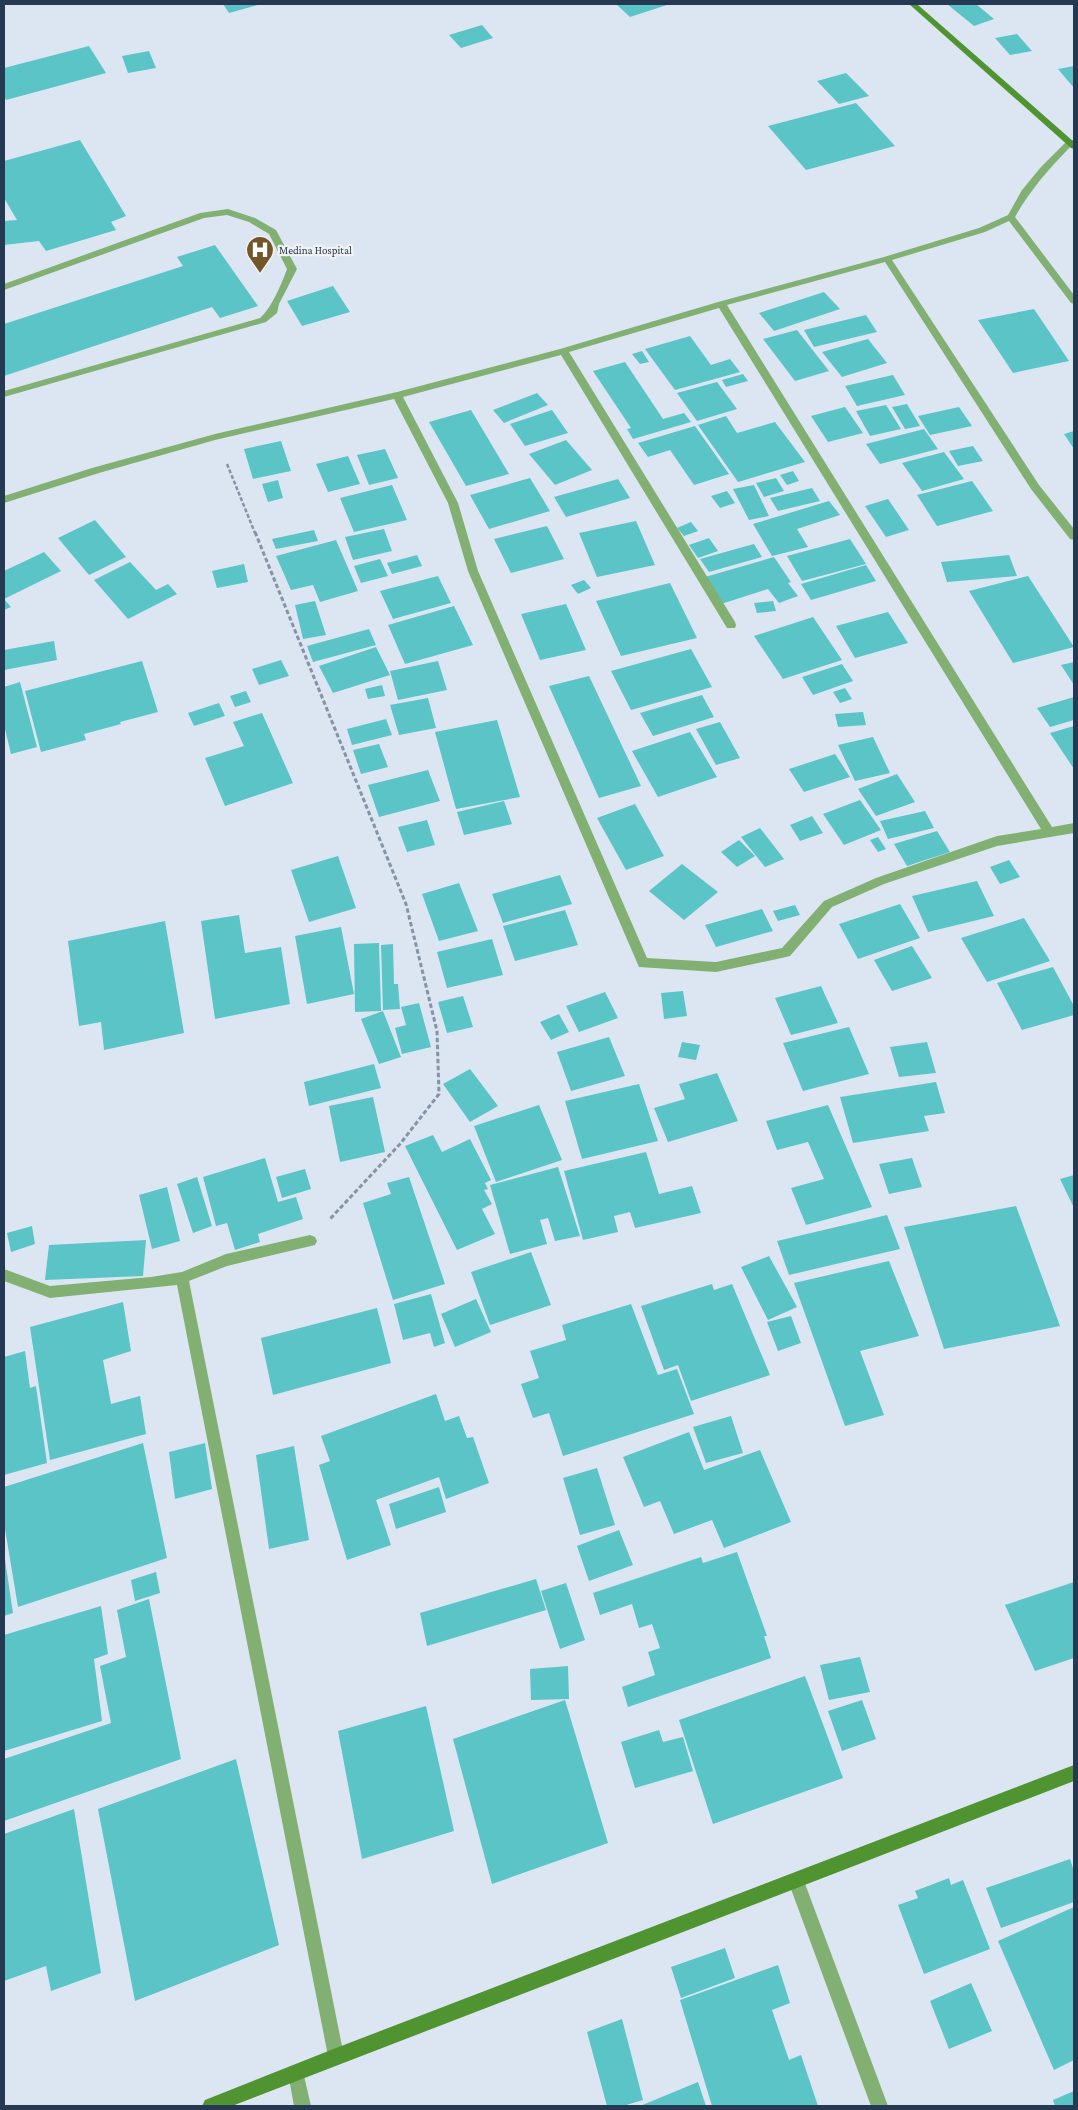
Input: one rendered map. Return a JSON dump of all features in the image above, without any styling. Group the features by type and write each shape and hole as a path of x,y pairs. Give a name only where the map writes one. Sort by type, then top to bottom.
{"street":[{"path":"4,500 96,470 216,437 397,395 563,351 721,304 887,259 982,230 1011,217 1025,192 1044,169 1073,144 912,4"},
{"path":"4,287 203,215 228,212 252,220 273,232 292,269 274,304 272,313 263,320 4,394"},
{"path":"1011,217 1074,301"},
{"path":"887,259 1035,487 1074,536"},
{"path":"721,304 1050,832"},
{"path":"563,351 731,625"},
{"path":"397,395 453,503 473,571 643,963 716,967 786,952 828,904 880,881 997,841 1074,828"},
{"path":"4,1275 50,1292 150,1283 182,1278 226,1260 310,1241"},
{"path":"182,1278 336,2056"},
{"path":"211,2106 336,2056 796,1882 1074,1773"},
{"path":"796,1882 880,2106"},
{"path":"296,2072 303,2106"}],"path":[{"path":"216,437 406,904 437,1031 439,1094 400,1144 310,1241"}],"building":[{"path":"223,4 261,4 229,13"},
{"path":"616,4 670,4 630,17"},
{"path":"947,4 976,4 994,19 974,26"},
{"path":"482,25 493,38 461,48 449,35"},
{"path":"1017,34 1032,51 1010,55 995,38"},
{"path":"89,46 106,73 6,100 4,96 4,68"},
{"path":"149,51 156,68 128,73 122,56"},
{"path":"1074,66 1074,88 1058,69"},
{"path":"846,73 869,96 839,104 817,81"},
{"path":"856,103 895,146 806,170 768,126"},
{"path":"80,140 126,216 111,222 116,230 46,251 39,241 4,245 4,221 17,220 4,198 4,161"},
{"path":"215,245 258,306 220,318 212,307 4,376 4,324 183,266 177,257"},
{"path":"333,286 350,312 302,326 287,301"},
{"path":"824,292 840,309 774,331 759,313"},
{"path":"1034,309 1069,361 1013,373 978,320"},
{"path":"866,315 877,332 814,347 804,330"},
{"path":"797,330 829,371 795,381 763,339"},
{"path":"690,336 711,365 730,359 740,372 675,390 645,349"},
{"path":"868,339 887,363 842,377 822,352"},
{"path":"642,351 649,362 640,364 632,354"},
{"path":"625,362 663,419 684,413 691,422 633,439 627,429 631,428 593,371"},
{"path":"743,374 748,381 726,387 722,380"},
{"path":"893,375 905,395 857,406 845,386"},
{"path":"717,382 737,409 697,421 677,393"},
{"path":"537,393 548,405 504,423 493,410"},
{"path":"907,404 920,426 905,429 892,407"},
{"path":"886,405 901,429 870,436 856,411"},
{"path":"845,407 863,433 828,442 811,416"},
{"path":"959,407 972,426 930,435 918,416"},
{"path":"471,410 509,474 466,486 429,422"},
{"path":"552,410 568,433 525,446 510,424"},
{"path":"726,416 737,433 775,422 805,462 738,482 698,425"},
{"path":"695,426 729,474 694,485 670,450 648,457 638,443"},
{"path":"924,429 938,449 880,464 866,444"},
{"path":"1074,431 1074,449 1064,434"},
{"path":"566,440 592,470 555,485 529,454"},
{"path":"281,441 291,471 253,479 244,449"},
{"path":"973,446 983,461 958,466 949,451"},
{"path":"385,449 398,478 369,485 357,455"},
{"path":"944,452 964,479 922,491 902,463"},
{"path":"348,456 360,484 328,492 316,464"},
{"path":"793,471 799,481 787,485 780,475"},
{"path":"530,478 550,511 489,529 470,495"},
{"path":"776,478 784,491 764,497 756,483"},
{"path":"618,479 630,498 566,517 554,497"},
{"path":"278,480 283,498 268,502 262,484"},
{"path":"972,481 993,511 937,526 917,495"},
{"path":"392,485 407,520 354,532 340,498"},
{"path":"754,485 769,516 749,520 733,489"},
{"path":"812,488 820,501 778,511 770,498"},
{"path":"727,491 735,503 720,508 711,496"},
{"path":"888,499 909,530 886,537 865,506"},
{"path":"829,501 840,515 797,529 808,547 772,556 753,524"},
{"path":"95,520 126,557 89,575 58,538"},
{"path":"636,521 655,565 597,577 579,533"},
{"path":"691,522 698,531 684,536 677,528"},
{"path":"547,526 564,559 511,573 494,539"},
{"path":"384,529 392,551 353,560 345,537"},
{"path":"314,530 318,541 276,549 272,539"},
{"path":"709,538 718,551 698,558 689,545"},
{"path":"850,539 866,564 802,581 787,556"},
{"path":"336,540 358,591 320,602 313,585 291,590 276,556"},
{"path":"754,544 762,557 709,572 700,559"},
{"path":"44,552 61,571 4,599 4,571"},
{"path":"417,555 422,566 392,574 387,563"},
{"path":"1009,555 1017,576 947,582 941,562"},
{"path":"774,557 791,582 788,583 798,596 779,603 768,589 721,604 705,577"},
{"path":"380,559 388,576 361,583 354,566"},
{"path":"130,562 156,590 168,584 177,594 128,619 94,580"},
{"path":"244,564 248,582 217,588 212,571"},
{"path":"866,565 876,581 811,600 801,584"},
{"path":"438,576 451,603 393,619 380,591"},
{"path":"1028,576 1074,647 1013,663 969,591"},
{"path":"584,580 591,588 578,594 571,585"},
{"path":"670,583 697,638 621,656 596,601"},
{"path":"4,599 11,607 4,610"},
{"path":"315,601 326,635 303,639 295,605"},
{"path":"773,601 776,611 757,613 754,603"},
{"path":"566,604 586,650 540,660 521,614"},
{"path":"454,606 473,645 405,664 388,625"},
{"path":"888,612 908,643 855,658 836,626"},
{"path":"813,617 842,660 783,679 754,636"},
{"path":"369,629 376,645 313,662 307,646"},
{"path":"54,641 57,660 4,670 4,650"},
{"path":"376,647 390,675 333,693 319,666"},
{"path":"691,649 712,687 631,710 611,671"},
{"path":"281,660 289,676 259,685 252,669"},
{"path":"142,661 158,712 84,734 86,740 41,752 25,691"},
{"path":"438,661 447,690 398,700 390,671"},
{"path":"1074,662 1074,685 1061,665"},
{"path":"842,664 853,681 813,695 802,677"},
{"path":"589,676 641,786 599,798 549,686"},
{"path":"20,682 37,747 11,754 4,725 4,687"},
{"path":"382,685 385,696 368,699 365,689"},
{"path":"845,688 852,699 840,703 833,692"},
{"path":"246,691 251,702 235,707 230,696"},
{"path":"702,695 714,717 653,736 640,713"},
{"path":"1074,697 1074,720 1050,727 1037,708"},
{"path":"428,698 436,728 399,735 390,705"},
{"path":"219,703 225,716 194,726 188,713"},
{"path":"863,712 866,725 838,727 835,714"},
{"path":"262,713 293,783 225,806 205,758 244,746 233,722"},
{"path":"386,719 392,735 352,745 347,729"},
{"path":"497,720 520,797 456,809 435,732"},
{"path":"720,722 740,758 716,765 696,729"},
{"path":"1074,726 1074,769 1050,733"},
{"path":"690,732 717,777 658,797 632,751"},
{"path":"873,737 890,773 855,781 838,745"},
{"path":"379,744 388,767 361,774 353,750"},
{"path":"835,754 850,777 804,792 789,769"},
{"path":"428,770 440,801 379,817 368,785"},
{"path":"897,774 915,802 876,816 858,789"},
{"path":"860,800 881,830 844,845 823,814"},
{"path":"504,801 512,824 464,835 457,812"},
{"path":"635,804 664,856 626,870 597,818"},
{"path":"925,811 934,828 888,839 880,821"},
{"path":"812,816 823,833 800,841 790,825"},
{"path":"427,820 435,845 407,852 398,827"},
{"path":"760,828 784,859 765,867 741,837"},
{"path":"937,831 950,852 907,866 894,844"},
{"path":"878,837 886,849 878,852 870,840"},
{"path":"739,840 755,856 737,867 721,852"},
{"path":"338,856 356,908 309,922 291,870"},
{"path":"1009,860 1020,877 1000,884 990,867"},
{"path":"682,864 718,892 684,920 649,891"},
{"path":"560,875 572,904 503,923 492,894"},
{"path":"977,881 994,916 928,932 912,896"},
{"path":"459,883 478,931 439,941 422,894"},
{"path":"900,904 920,938 858,959 839,924"},
{"path":"795,905 800,915 778,921 773,911"},
{"path":"762,909 773,931 716,947 705,925"},
{"path":"565,910 578,945 515,961 503,926"},
{"path":"239,915 245,953 281,947 290,1004 215,1019 201,921"},
{"path":"1024,918 1050,961 987,982 961,938"},
{"path":"165,921 184,1033 104,1050 101,1022 79,1026 68,941"},
{"path":"341,927 354,994 307,1004 295,936"},
{"path":"492,939 503,975 447,988 437,952"},
{"path":"379,943 381,1011 355,1012 354,944"},
{"path":"393,944 394,984 398,984 400,1009 383,1010 381,945"},
{"path":"912,946 932,978 892,991 874,960"},
{"path":"1053,967 1074,1006 1074,1015 1022,1030 997,983"},
{"path":"821,986 838,1023 791,1035 775,998"},
{"path":"683,991 687,1016 664,1019 661,993"},
{"path":"605,992 618,1018 579,1032 566,1006"},
{"path":"463,996 473,1027 447,1033 438,1002"},
{"path":"419,1003 431,1047 402,1054 395,1028 406,1025 401,1007"},
{"path":"383,1011 401,1057 379,1064 361,1019"},
{"path":"559,1014 569,1032 551,1040 540,1022"},
{"path":"849,1027 869,1074 803,1091 783,1043"},
{"path":"609,1037 625,1076 571,1091 557,1052"},
{"path":"682,1042 700,1045 696,1060 678,1057"},
{"path":"927,1042 936,1073 899,1077 890,1047"},
{"path":"374,1064 381,1088 309,1106 304,1082"},
{"path":"470,1069 498,1106 470,1122 443,1084"},
{"path":"717,1073 738,1121 668,1142 654,1108 685,1099 679,1084"},
{"path":"936,1082 945,1113 924,1116 929,1131 853,1143 840,1097"},
{"path":"639,1084 658,1141 582,1159 565,1101"},
{"path":"373,1097 385,1152 340,1162 329,1106"},
{"path":"539,1105 562,1160 496,1182 474,1126"},
{"path":"828,1105 872,1207 806,1225 791,1188 824,1179 808,1142 777,1150 766,1121"},
{"path":"433,1135 442,1152 470,1139 491,1180 485,1183 488,1189 484,1190 492,1204 482,1209 495,1234 457,1250 405,1146"},
{"path":"646,1152 659,1194 692,1186 701,1213 635,1228 630,1212 614,1216 618,1232 583,1240 564,1171"},
{"path":"265,1158 278,1202 296,1197 303,1219 258,1234 260,1242 235,1250 227,1223 216,1226 203,1177"},
{"path":"912,1158 922,1187 889,1194 879,1164"},
{"path":"558,1167 580,1236 555,1241 548,1218 540,1220 547,1244 510,1254 490,1185"},
{"path":"305,1169 311,1189 282,1198 276,1177"},
{"path":"1074,1175 1074,1208 1060,1179"},
{"path":"197,1177 212,1226 193,1233 177,1184"},
{"path":"409,1177 445,1284 393,1300 363,1203 391,1194 387,1183"},
{"path":"167,1187 180,1241 152,1249 139,1195"},
{"path":"1016,1206 1060,1326 944,1349 904,1227"},
{"path":"887,1215 900,1249 789,1275 777,1241"},
{"path":"32,1226 35,1244 11,1252 7,1233"},
{"path":"146,1240 143,1276 45,1280 49,1245"},
{"path":"531,1252 551,1305 490,1325 471,1272"},
{"path":"769,1256 797,1307 768,1320 741,1267"},
{"path":"889,1261 919,1336 860,1351 884,1415 845,1426 794,1283"},
{"path":"712,1284 714,1290 732,1284 770,1375 691,1401 678,1365 664,1370 641,1306"},
{"path":"431,1294 445,1343 434,1347 430,1333 403,1340 394,1304"},
{"path":"476,1299 491,1332 455,1347 441,1314"},
{"path":"123,1302 131,1351 103,1360 111,1404 140,1396 146,1434 50,1460 30,1327"},
{"path":"631,1304 658,1375 677,1369 694,1414 563,1456 549,1413 533,1418 521,1384 539,1378 530,1351 566,1340 562,1325"},
{"path":"377,1308 391,1363 273,1395 261,1338"},
{"path":"791,1316 801,1343 778,1351 767,1322"},
{"path":"25,1351 30,1388 36,1386 47,1463 4,1475 4,1357"},
{"path":"436,1394 445,1421 459,1416 467,1438 473,1437 489,1483 446,1499 439,1477 376,1500 391,1545 347,1560 319,1465 330,1461 321,1436"},
{"path":"731,1416 743,1453 706,1463 693,1427"},
{"path":"689,1432 704,1470 760,1450 791,1522 724,1548 712,1520 674,1534 660,1501 644,1507 623,1457"},
{"path":"143,1443 167,1558 18,1607 4,1523 4,1487"},
{"path":"205,1443 212,1489 175,1499 169,1452"},
{"path":"294,1446 309,1540 269,1549 256,1455"},
{"path":"597,1468 615,1525 580,1535 563,1478"},
{"path":"439,1487 446,1512 396,1529 389,1504"},
{"path":"619,1530 633,1565 589,1581 577,1546"},
{"path":"737,1552 767,1636 764,1636 771,1658 628,1707 622,1687 655,1675 648,1652 660,1648 652,1624 639,1628 632,1604 600,1615 593,1593 701,1557 703,1563"},
{"path":"4,1553 13,1613 4,1616"},
{"path":"156,1572 160,1593 135,1601 131,1580"},
{"path":"536,1579 546,1610 427,1646 420,1613"},
{"path":"1074,1582 1074,1658 1035,1671 1005,1605"},
{"path":"566,1583 585,1640 560,1649 541,1591"},
{"path":"149,1599 181,1759 4,1821 4,1759 111,1723 100,1666 126,1657 117,1610"},
{"path":"101,1606 108,1654 94,1659 102,1721 4,1751 4,1635"},
{"path":"860,1657 870,1692 829,1700 820,1665"},
{"path":"568,1666 569,1699 531,1700 530,1669"},
{"path":"805,1676 843,1778 713,1824 679,1720"},
{"path":"565,1700 608,1843 492,1884 453,1739"},
{"path":"862,1700 876,1739 842,1751 828,1711"},
{"path":"426,1706 454,1831 362,1859 338,1731"},
{"path":"659,1730 663,1742 683,1737 693,1771 635,1788 621,1742"},
{"path":"236,1759 279,1945 135,2001 98,1809"},
{"path":"74,1809 101,1973 51,1991 46,1966 4,1981 4,1834"},
{"path":"1070,1859 1074,1871 1074,1902 1001,1928 986,1888"},
{"path":"949,1878 951,1885 963,1880 990,1949 924,1974 898,1905 918,1898 915,1891"},
{"path":"1074,1907 1074,2060 1054,2070 998,1941"},
{"path":"725,1948 735,1978 681,1998 671,1967"},
{"path":"778,1965 790,2003 772,2010 789,2060 801,2055 818,2106 712,2106 680,2000"},
{"path":"971,1983 992,2031 949,2049 930,2001"},
{"path":"622,2019 643,2100 623,2106 607,2106 587,2032"},
{"path":"698,2082 706,2106 640,2106"},
{"path":"1074,2091 1074,2106 1055,2106 1053,2100"}],"place":[{"name":"Medina Hospital","path":"260,274"}]}
